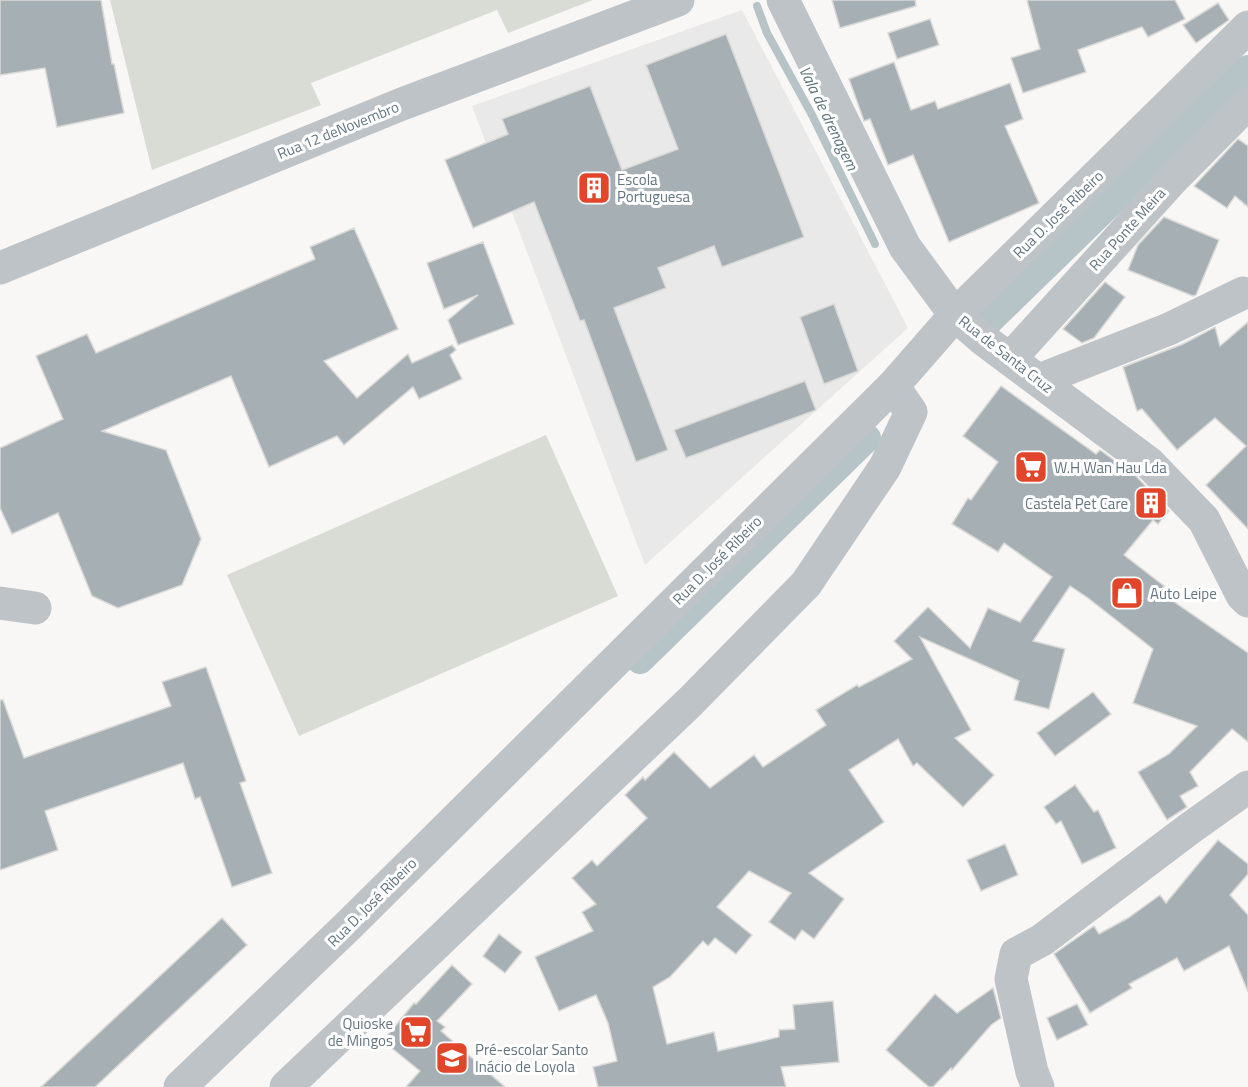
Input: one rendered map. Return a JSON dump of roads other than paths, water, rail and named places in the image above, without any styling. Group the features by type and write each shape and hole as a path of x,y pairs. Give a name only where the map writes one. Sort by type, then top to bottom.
{"street":[{"name":"Rua 12 deNovembro","path":"0,268 402,104 678,0"},
{"name":"Rua de Santa Cruz","path":"783,0 905,247 955,315 1149,464 1204,520 1242,595 1248,601"},
{"name":"Rua D. José Ribeiro","path":"180,1087 366,908 893,386 955,315 1248,27"},
{"name":"Rua Ponte Meira","path":"1010,359 1171,181 1248,103"},
{"path":"1039,380 1169,329 1241,297"},
{"path":"286,1087 690,702 806,584 885,467 911,412 893,386"},
{"path":"0,603 35,608"},
{"path":"1038,1087 1032,1072 1011,978 1016,954 1042,940 1189,828 1248,787"}],"waterway":[{"name":"Vala de drenagem","path":"757,6 767,33 812,115 875,244"},
{"path":"989,321 1248,69"},
{"path":"640,660 867,438"}],"place":[{"name":"Escola Portuguesa","path":"594,188"},
{"name":"W.H Wan Hau Lda","path":"1031,467"},
{"name":"Castela Pet Care","path":"1151,503"},
{"name":"Auto Leipe","path":"1127,593"},
{"name":"Quioske de Mingos","path":"416,1032"},
{"name":"Pré-escolar Santo Inácio de Loyola","path":"452,1058"}]}
